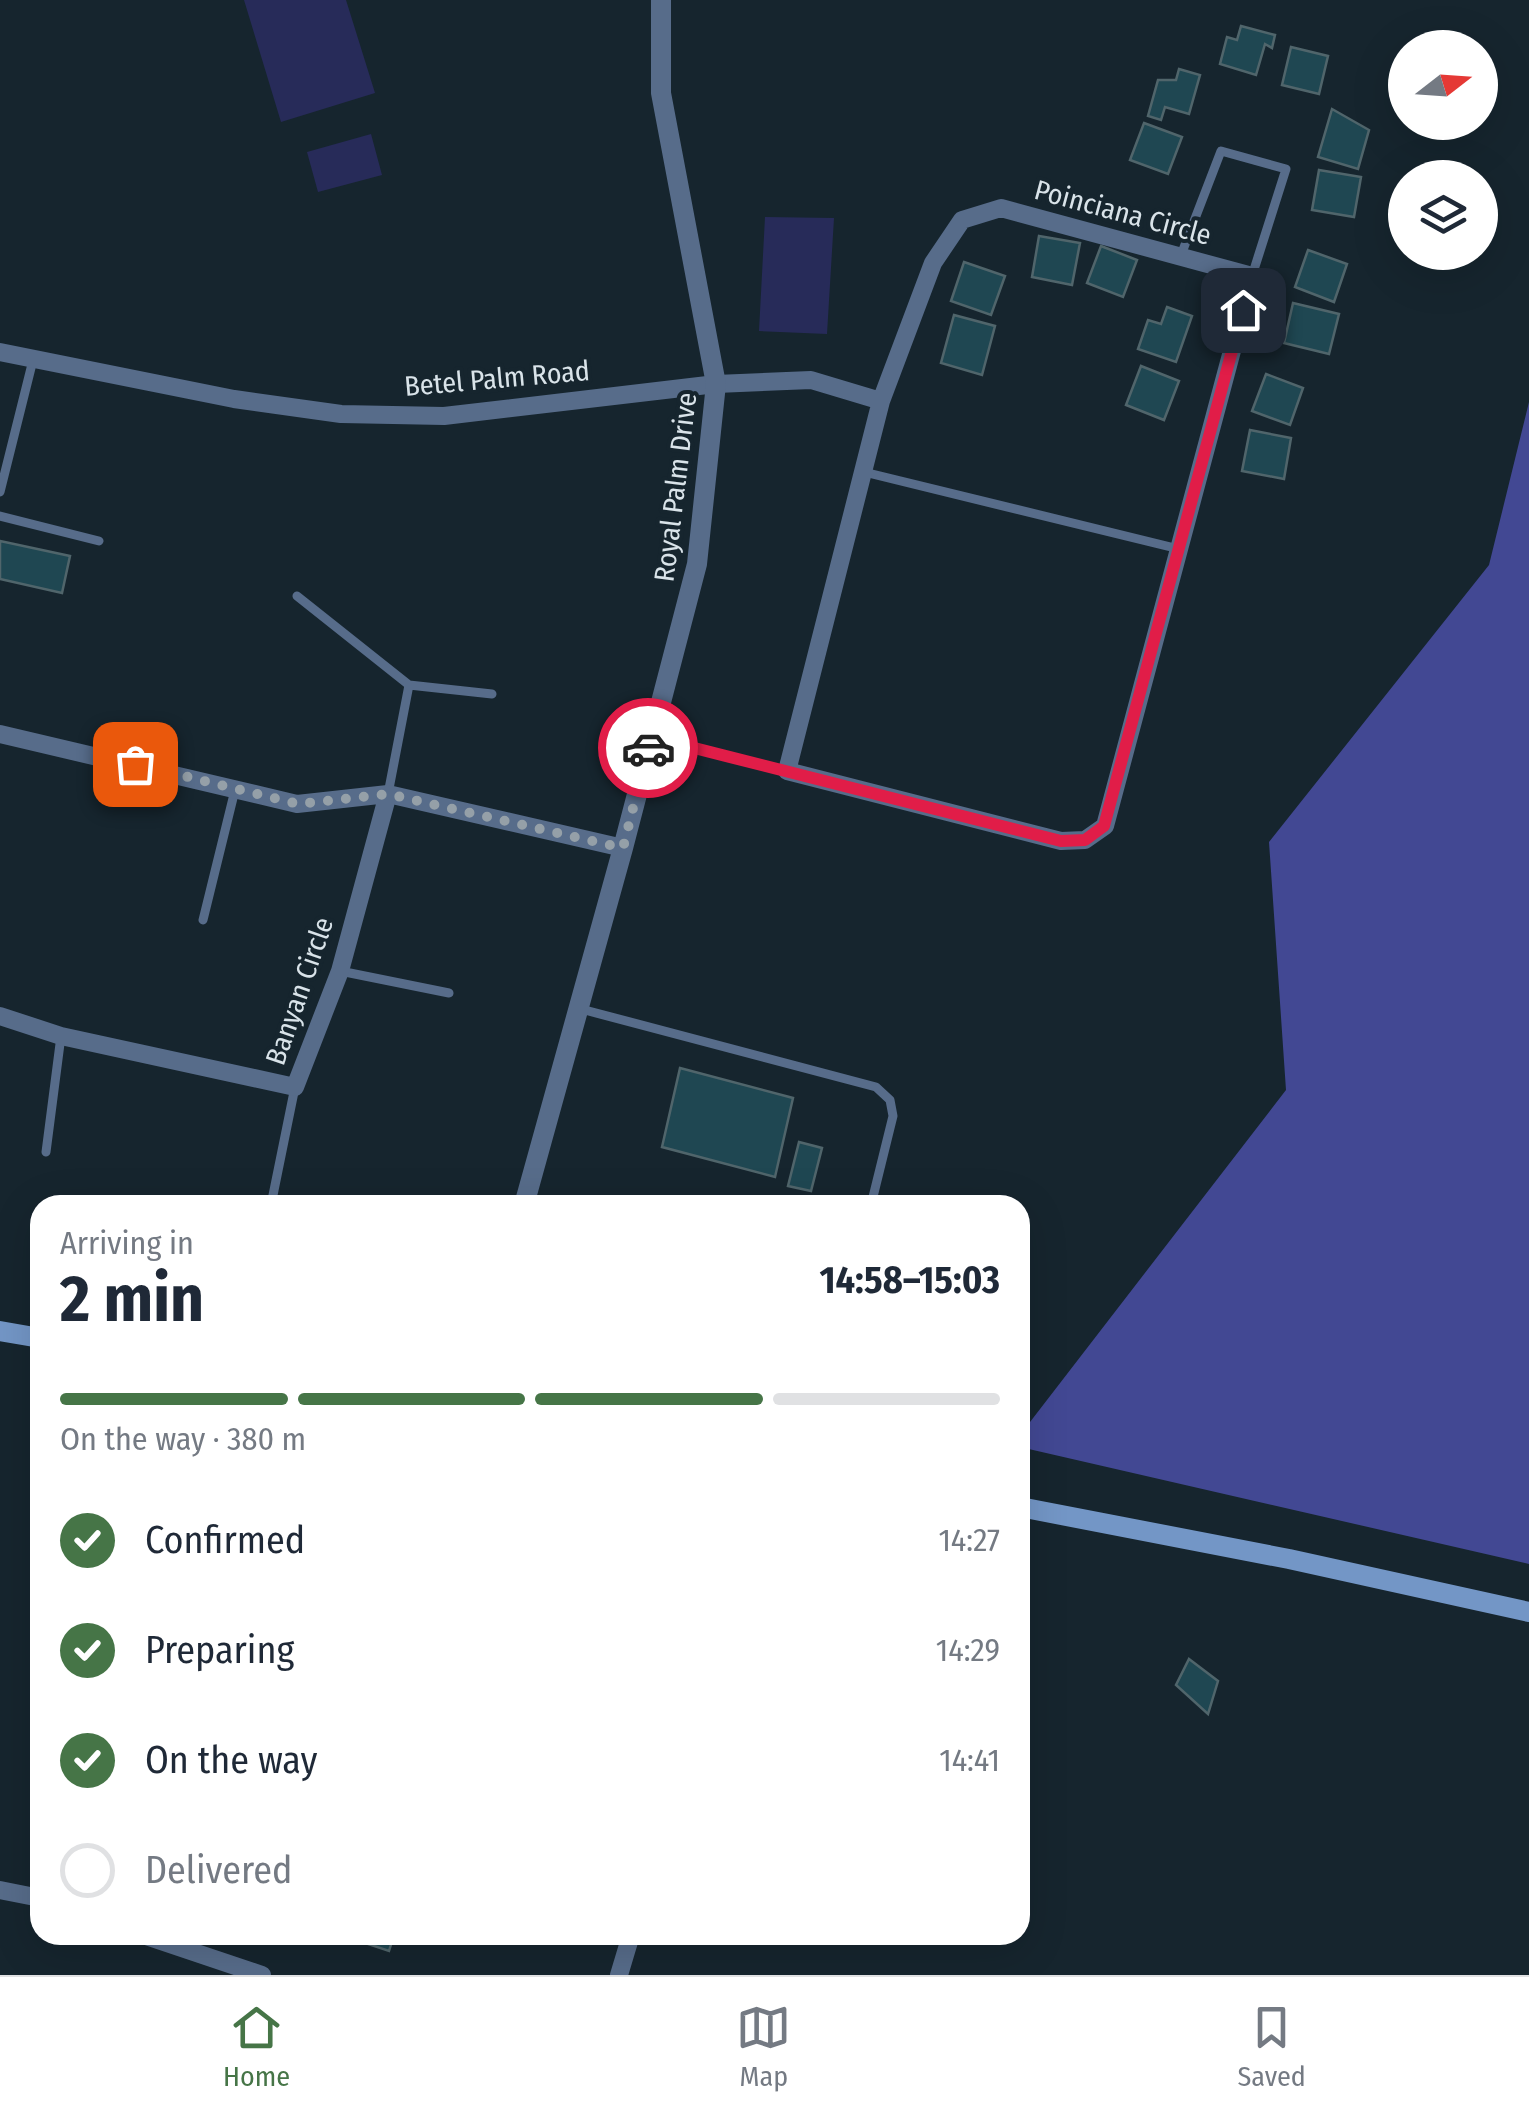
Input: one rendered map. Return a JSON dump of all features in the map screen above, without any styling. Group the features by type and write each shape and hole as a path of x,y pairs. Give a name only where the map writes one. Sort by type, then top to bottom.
{"main road":[{"path":"0,1331 30,1336"},
{"path":"1030,1509 1288,1559 1529,1612"}],"street":[{"name":"Royal Palm Drive","path":"527,1195 697,564 716,384 661,93 661,0"},
{"name":"Poinciana Circle","path":"787,771 881,401 933,263 962,220 1001,208 1252,276"},
{"path":"787,771 1061,841 1085,840 1104,826 1252,276"},
{"name":"Betel Palm Road","path":"0,352 234,398 341,414 444,416 716,384 811,380 881,401"},
{"path":"0,734 298,804 388,794 623,848"},
{"name":"Banyan Circle","path":"0,1016 61,1036 295,1087 340,971 388,794"},
{"path":"0,1890 30,1896"},
{"path":"173,1945 262,1975"},
{"path":"620,1975 629,1945"}],"lane":[{"path":"1181,255 1220,151 1286,170 1252,276"},
{"path":"0,492 33,360"},
{"path":"864,472 1179,549"},
{"path":"0,516 99,541"},
{"path":"297,596 408,685 492,694"},
{"path":"388,794 408,685"},
{"path":"651,737 787,771"},
{"path":"203,920 236,788"},
{"path":"340,971 449,993"},
{"path":"576,1008 876,1087 890,1100 893,1116 873,1195"},
{"path":"46,1152 61,1036"},
{"path":"273,1195 295,1087"}],"shaded area":[{"path":"244,0 346,0 375,93 281,122"},
{"path":"371,134 382,175 318,192 307,152"},
{"path":"765,217 834,218 827,334 759,331"},
{"path":"1529,402 1529,1564 1030,1449 1030,1422 1286,1090 1269,842 1489,565"}],"building":[{"path":"1241,26 1275,35 1272,48 1265,44 1256,75 1220,64 1227,37 1237,40"},
{"path":"1291,47 1328,56 1319,94 1282,85"},
{"path":"1179,69 1200,75 1189,114 1165,107 1161,120 1148,116 1158,80 1176,80"},
{"path":"1332,109 1369,130 1358,169 1318,157"},
{"path":"1144,123 1182,137 1168,174 1130,160"},
{"path":"1319,170 1361,177 1354,217 1312,210"},
{"path":"1039,236 1080,243 1072,285 1032,277"},
{"path":"1101,246 1137,260 1123,297 1087,283"},
{"path":"1308,250 1347,264 1334,302 1295,287"},
{"path":"964,262 1005,276 991,315 951,301"},
{"path":"1293,303 1339,314 1329,354 1284,343"},
{"path":"1167,307 1192,316 1176,362 1138,349 1148,320 1161,324"},
{"path":"954,315 995,326 982,375 941,363"},
{"path":"1141,366 1179,381 1164,420 1126,405"},
{"path":"1266,374 1303,388 1290,425 1252,411"},
{"path":"1250,430 1291,438 1284,479 1242,471"},
{"path":"0,541 70,556 62,593 0,579"},
{"path":"680,1068 793,1098 775,1177 662,1147"},
{"path":"799,1142 822,1148 811,1191 788,1186"},
{"path":"1189,1659 1218,1681 1208,1714 1176,1685"}],"way so far":[{"path":"135,764 298,804 388,794 623,848 648,748"}],"route":[{"path":"648,748 651,737 1061,841 1085,840 1104,826 1243,310"}]}
